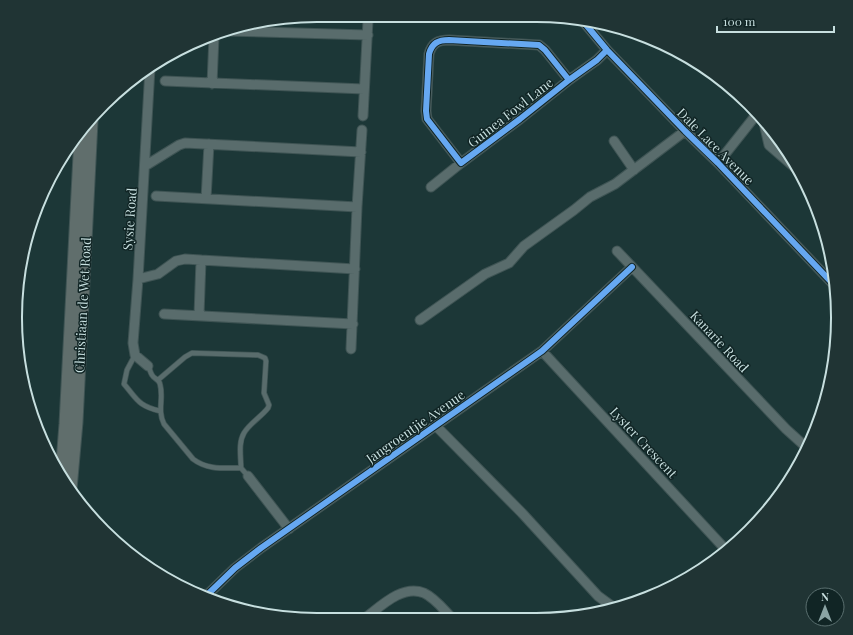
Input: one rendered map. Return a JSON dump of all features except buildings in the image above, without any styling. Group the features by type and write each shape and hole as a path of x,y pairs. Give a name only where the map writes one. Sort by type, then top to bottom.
{"main road":[{"name":"Christiaan de Wet Road","path":"71,480 76,422 91,128"},
{"name":"Christiaan de Wet Road","path":"63,466 81,141"}],"street":[{"path":"363,116 368,22"},
{"name":"Dale Lace Avenue","path":"588,27 686,132 718,163 828,279"},
{"path":"243,32 368,36"},
{"name":"Guinea Fowl Lane","path":"569,80 545,50 539,45 449,40 438,41 434,43 429,54 426,116 429,123 461,163 597,60 608,50"},
{"path":"212,84 214,41"},
{"name":"Sysie Road","path":"135,355 133,343 150,74"},
{"path":"165,81 364,89"},
{"path":"718,163 753,118"},
{"path":"352,349 357,208 362,130"},
{"path":"420,320 485,274 509,263 524,246 590,197 615,184 686,132"},
{"path":"765,132 769,145 784,158"},
{"path":"614,141 634,170"},
{"path":"145,166 178,145 191,143 361,152"},
{"path":"206,199 209,144"},
{"path":"431,187 461,163"},
{"path":"156,196 357,208"},
{"name":"Kanarie Road","path":"617,251 786,429 803,444"},
{"path":"138,279 158,274 176,260 185,259 355,269"},
{"path":"199,315 201,260"},
{"name":"Jangroentjie Avenue","path":"209,593 234,568 542,351 632,267"},
{"path":"164,314 352,324"},
{"name":"Lyster Crescent","path":"542,351 722,546"},
{"path":"135,355 148,366"},
{"path":"436,425 522,513 598,596 609,604"},
{"path":"248,476 289,529"},
{"path":"372,613 396,596 411,591 416,591 432,598 447,613"}],"lane":[{"path":"158,380 185,357 192,353 258,355 264,358 266,361 264,393 269,405 268,408 243,434 241,445 241,468 248,476"},
{"path":"135,355 127,370 124,384 141,404 148,408 160,411"},
{"path":"148,366 152,376 158,380 161,390 160,411 164,424 193,459 199,463 215,467 241,468"}],"cycle path":[{"path":"588,27 607,50 718,163 828,279"},
{"path":"569,80 461,163 427,119 426,111 429,54 432,47 436,43 449,40 539,45 545,50 569,80 597,60 607,50"},
{"path":"209,593 235,568 261,548 542,351 632,267"}]}
